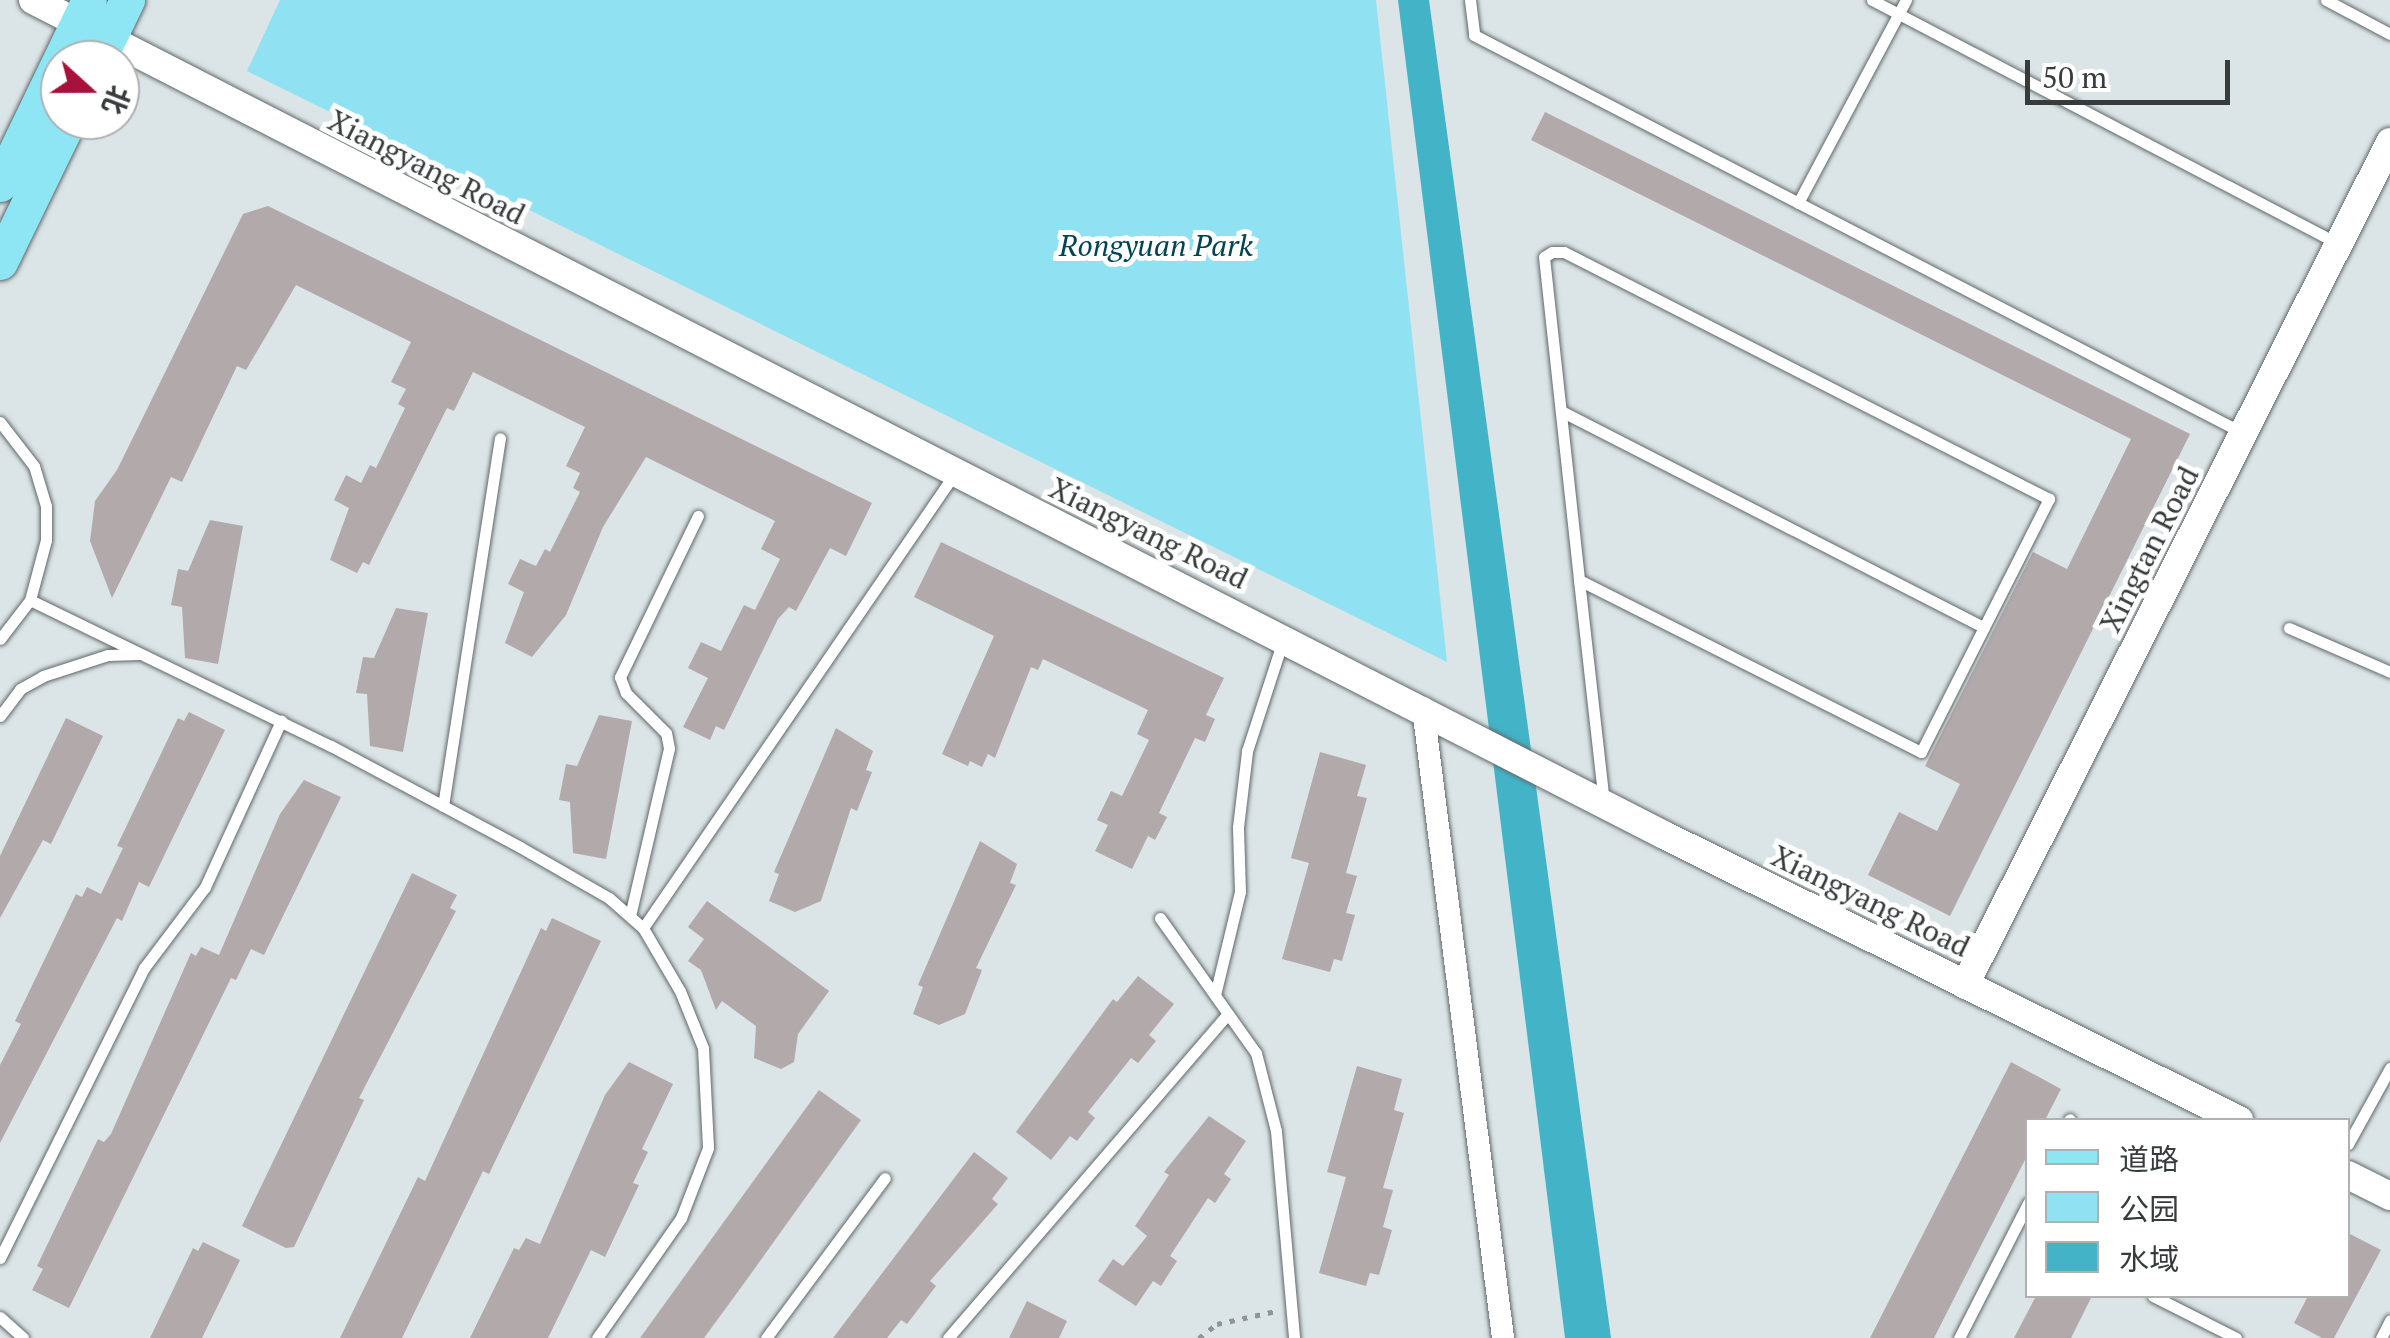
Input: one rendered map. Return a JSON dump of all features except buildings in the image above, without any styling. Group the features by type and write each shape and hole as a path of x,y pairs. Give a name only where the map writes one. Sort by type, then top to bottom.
{"main road":[{"path":"0,184 93,31 127,0"},
{"path":"0,262 59,140"}],"street":[{"name":"Xiangyang Road","path":"33,0 955,473 1284,636 1604,803 2235,1118"},
{"name":"Xingtan Road","path":"1965,984 2390,142"},
{"path":"1423,708 1504,1338"},
{"path":"2350,1175 2390,1196"}],"lane":[{"path":"1470,0 1474,35 2243,433"},
{"path":"1872,0 2339,244"},
{"path":"1798,203 1906,0"},
{"path":"2326,0 2390,34"},
{"path":"1579,580 1921,752 2049,499 1564,252 1544,257 1579,580 1604,803"},
{"path":"1561,411 1984,627"},
{"path":"0,422 34,466 46,506 46,540 30,600 0,639"},
{"path":"444,806 500,438"},
{"path":"644,928 955,473"},
{"path":"630,916 670,748 666,733 626,693 620,677 698,516"},
{"path":"30,600 444,806 609,898 644,928 680,991 703,1048 708,1148 681,1218 597,1338"},
{"path":"2289,628 2390,672"},
{"path":"1216,995 1240,892 1238,827 1247,751 1284,636"},
{"path":"0,716 20,689 43,676 108,655 142,654"},
{"path":"0,1258 144,968 206,887 281,722"},
{"path":"1160,918 1256,1053 1276,1131 1288,1309 1294,1338"},
{"path":"948,1338 1228,1014"},
{"path":"2350,1140 2390,1068"},
{"path":"766,1338 885,1178"},
{"path":"1959,1338 2022,1229"},
{"path":"2156,1298 2236,1338"},
{"path":"0,1318 23,1338"},
{"path":"2381,1338 2390,1320"}],"path":[{"path":"1199,1338 1217,1324 1288,1309"}],"green space":[{"name":"Rongyuan Park","path":"280,0 1376,0 1447,662 247,71"}],"water":[{"path":"1398,0 1429,0 1611,1338 1565,1338"}]}
